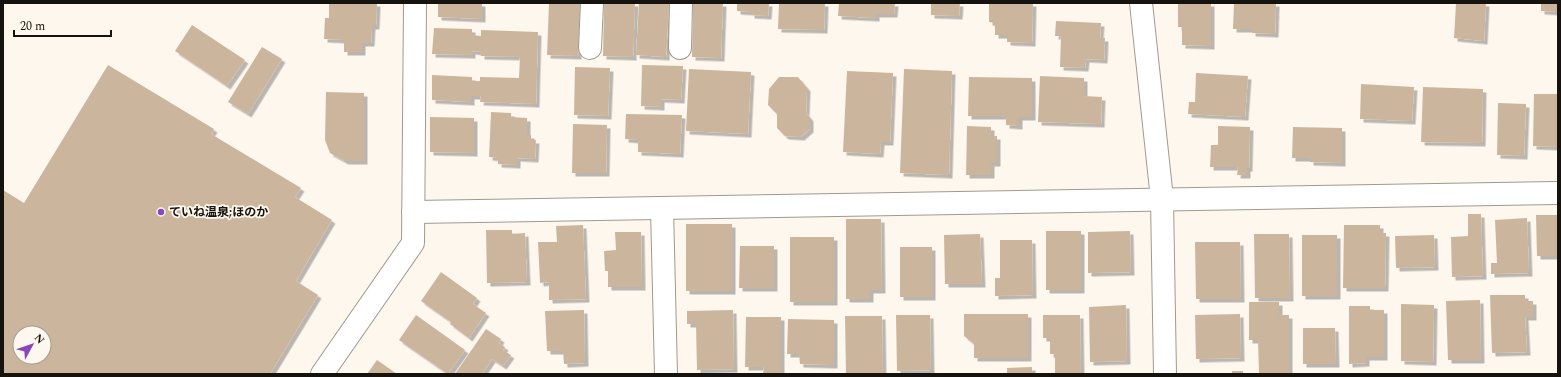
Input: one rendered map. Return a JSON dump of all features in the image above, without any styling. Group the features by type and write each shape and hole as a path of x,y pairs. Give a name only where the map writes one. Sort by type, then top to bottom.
{"street":[{"path":"322,374 413,243 415,3"},
{"path":"590,48 592,3"},
{"path":"680,48 681,3"},
{"path":"1141,3 1162,198 1165,374"},
{"path":"413,212 1162,198 1558,194"},
{"path":"662,208 666,374"}],"building":[{"path":"329,3 377,3 376,26 372,26 371,43 362,43 362,52 344,52 344,40 324,39 325,18 329,18"},
{"path":"438,3 482,3 482,19 438,17"},
{"path":"549,3 580,3 578,56 547,55"},
{"path":"604,3 635,3 633,57 603,56"},
{"path":"639,3 669,3 666,57 636,55"},
{"path":"693,3 723,3 721,58 692,57"},
{"path":"737,3 769,3 768,16 751,15 751,12 737,11"},
{"path":"779,3 825,3 824,30 778,29"},
{"path":"839,3 895,3 894,14 876,14 876,18 838,16"},
{"path":"931,3 960,3 959,16 931,15"},
{"path":"989,3 1033,3 1032,43 1007,42 1007,35 995,35 995,23 989,22"},
{"path":"1178,3 1211,3 1211,46 1182,45 1182,27 1178,27"},
{"path":"1234,3 1276,3 1275,34 1252,33 1252,29 1233,29"},
{"path":"1456,3 1486,3 1484,41 1454,38"},
{"path":"1541,3 1558,3 1558,12 1541,11"},
{"path":"1056,21 1101,23 1100,38 1105,38 1104,60 1086,59 1085,68 1060,67 1061,36 1055,36"},
{"path":"192,25 245,60 227,86 175,51"},
{"path":"434,28 472,29 472,35 481,36 481,30 538,32 536,104 480,102 481,96 471,96 471,102 432,100 432,75 472,77 472,81 480,81 480,77 519,78 520,57 481,56 481,52 472,51 472,55 432,54"},
{"path":"262,47 282,59 248,114 228,102"},
{"name":"ていね温泉;ほのか","path":"108,65 214,129 211,134 301,188 295,197 332,220 296,281 318,295 270,374 3,374 3,190 24,203"},
{"path":"642,65 683,66 681,100 661,99 661,107 641,106"},
{"path":"575,67 610,68 608,116 574,115"},
{"path":"689,69 751,72 748,134 686,131"},
{"path":"904,69 952,71 949,175 900,173"},
{"path":"847,71 893,73 890,142 881,142 880,154 843,152"},
{"path":"1196,73 1248,76 1245,117 1188,114 1189,102 1195,102"},
{"path":"1040,76 1084,78 1084,96 1102,97 1101,124 1038,122"},
{"path":"779,77 798,77 807,88 806,113 810,118 810,129 801,137 785,136 777,128 777,114 768,105 769,89"},
{"path":"969,77 1032,78 1032,117 1019,117 1019,126 1006,125 1006,116 968,116"},
{"path":"1361,84 1414,87 1412,121 1360,119"},
{"path":"1423,87 1483,89 1482,143 1421,142"},
{"path":"326,92 364,93 364,161 345,161 330,153 325,140"},
{"path":"1534,94 1558,94 1558,147 1533,146"},
{"path":"1498,103 1526,104 1524,156 1497,155"},
{"path":"491,112 511,113 511,117 527,118 527,135 531,135 531,140 536,140 535,159 517,158 517,165 498,164 498,158 489,157"},
{"path":"626,114 682,115 680,154 638,152 638,140 625,139"},
{"path":"430,117 474,118 474,153 430,152"},
{"path":"573,124 607,125 606,173 572,173"},
{"path":"967,126 991,127 991,136 997,136 997,163 991,163 991,175 966,175"},
{"path":"1218,126 1250,127 1249,168 1247,168 1247,175 1237,175 1238,167 1210,167 1211,145 1218,145"},
{"path":"1293,127 1342,128 1342,163 1310,162 1310,158 1292,158"},
{"path":"1468,214 1481,214 1483,276 1452,277 1451,237 1468,236"},
{"path":"1536,215 1558,215 1558,256 1537,256"},
{"path":"1527,218 1529,273 1491,274 1491,263 1497,263 1495,220"},
{"path":"846,219 881,219 882,290 870,290 870,299 846,299"},
{"path":"686,224 732,224 732,291 686,291"},
{"path":"583,225 586,299 549,300 549,282 540,283 538,242 557,242 556,226"},
{"path":"1344,225 1380,225 1380,233 1386,233 1385,288 1343,288"},
{"path":"486,230 512,230 512,234 525,233 527,282 487,283"},
{"path":"1046,231 1081,231 1081,290 1046,290"},
{"path":"1130,231 1131,272 1088,273 1088,232"},
{"path":"615,232 641,232 642,287 608,287 608,271 605,271 604,251 616,250"},
{"path":"980,234 982,284 945,284 944,235"},
{"path":"1254,234 1289,234 1290,298 1255,298"},
{"path":"1302,235 1337,235 1337,296 1302,296"},
{"path":"1434,235 1435,267 1396,268 1395,236"},
{"path":"790,237 834,237 834,302 790,302"},
{"path":"1000,240 1032,240 1033,295 995,296 995,278 1000,278"},
{"path":"1195,242 1240,242 1241,299 1196,299"},
{"path":"740,246 774,246 774,288 739,288"},
{"path":"900,247 932,247 932,297 900,297"},
{"path":"441,272 477,298 473,304 486,313 469,338 450,324 451,322 421,301"},
{"path":"1490,295 1525,295 1525,301 1533,301 1533,317 1525,317 1527,352 1492,353"},
{"path":"1480,300 1481,360 1448,360 1446,301"},
{"path":"1249,302 1279,302 1279,315 1289,315 1289,374 1259,374 1258,340 1249,340"},
{"path":"1401,304 1434,305 1433,362 1401,361"},
{"path":"1126,305 1127,361 1090,362 1089,307"},
{"path":"1349,306 1370,306 1370,310 1384,310 1384,357 1366,357 1366,363 1349,364"},
{"path":"584,310 585,363 564,364 563,351 547,351 545,311"},
{"path":"733,310 734,369 697,370 696,324 687,324 687,311"},
{"path":"964,314 1028,314 1028,358 974,358 974,344 964,336"},
{"path":"1240,314 1241,358 1196,359 1195,315"},
{"path":"416,315 465,350 448,374 399,340"},
{"path":"896,315 930,315 931,370 897,371"},
{"path":"1043,315 1080,315 1081,374 1055,374 1055,354 1050,354 1050,338 1043,338"},
{"path":"845,316 882,316 883,373 846,374"},
{"path":"746,317 781,317 781,374 763,374 764,367 745,367"},
{"path":"788,319 834,320 834,365 800,364 799,354 787,354"},
{"path":"1303,328 1335,328 1336,364 1303,364"},
{"path":"486,329 501,339 499,343 505,347 503,350 511,355 503,366 492,359 482,374 455,374"},
{"path":"377,360 397,374 367,374"},
{"path":"1032,367 1032,374 1007,374 1007,368"},
{"path":"1232,371 1243,371 1243,374 1232,374"}],"place":[{"name":"ていね温泉;ほのか","path":"161,212"}]}
